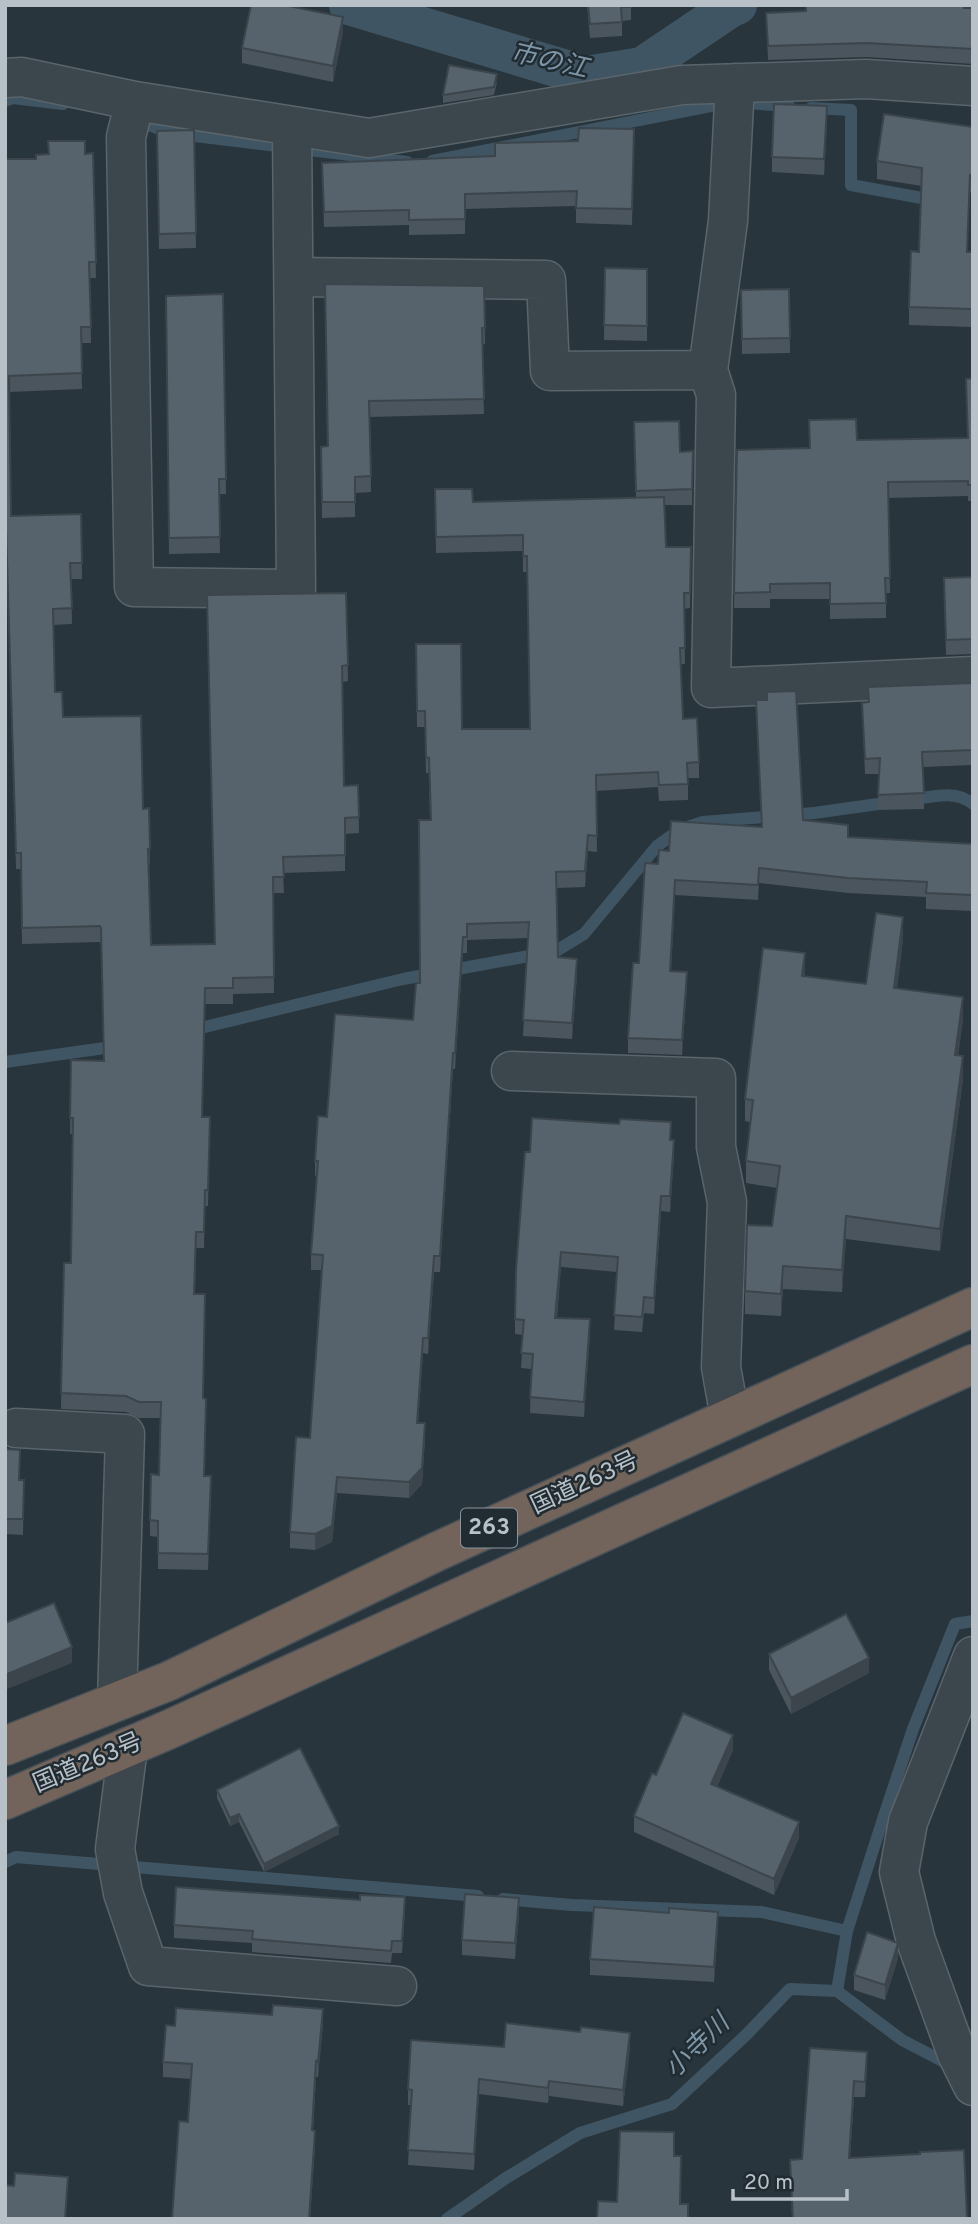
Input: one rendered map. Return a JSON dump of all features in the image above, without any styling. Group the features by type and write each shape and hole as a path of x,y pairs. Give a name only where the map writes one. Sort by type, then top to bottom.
{"highway":[{"name":"国道263号","path":"5,1746 169,1681 436,1552 973,1307"},
{"name":"国道263号","path":"5,1800 128,1747 973,1364"}],"street":[{"path":"5,78 22,77 130,119 292,126 369,138 682,85 734,99 866,79 973,86"},
{"path":"734,99 727,221 708,370 716,395 711,688 973,676"},
{"path":"130,119 134,587 296,589 292,126"},
{"path":"294,277 546,280 550,370 708,370"},
{"path":"510,1071 716,1078 716,1147 727,1202 721,1367 730,1418"},
{"path":"16,1428 125,1434 117,1701"},
{"path":"965,2070 916,1941 899,1872 908,1822 973,1656"},
{"path":"128,1747 115,1849 124,1893 148,1966 397,1986"}],"building":[{"path":"251,5 284,5 343,17 333,66 242,48"},
{"path":"588,5 631,7 621,7 622,22 590,24"},
{"path":"806,5 964,5 964,8 973,8 973,49 867,43 768,46 766,13 806,11"},
{"path":"449,65 497,74 494,87 443,95"},
{"path":"774,104 827,106 824,159 772,157"},
{"path":"884,114 973,127 973,175 970,175 967,252 973,252 972,309 909,307 911,251 919,252 922,168 877,161"},
{"path":"579,128 634,129 632,209 576,208 577,191 465,194 465,219 409,220 409,210 324,212 322,163 495,156 495,143 578,141"},
{"path":"194,130 196,233 159,234 157,131"},
{"path":"48,141 85,141 85,154 93,153 96,262 89,262 91,327 81,327 82,373 9,376 11,516 81,514 82,563 70,563 72,608 53,609 55,692 62,692 63,717 141,716 143,809 149,808 151,945 215,944 207,595 346,593 348,665 342,666 344,786 358,785 359,817 345,818 345,855 283,857 284,877 273,877 274,977 233,978 233,988 205,988 202,1117 210,1117 208,1190 205,1190 204,1232 196,1232 194,1294 205,1294 204,1476 211,1476 208,1554 158,1553 158,1521 150,1520 151,1474 159,1475 161,1402 139,1402 126,1396 61,1393 64,1263 71,1263 71,1060 104,1061 101,928 22,928 21,853 16,853 5,529 5,159 36,159 36,155 49,154"},
{"path":"605,268 647,269 647,326 604,325"},
{"path":"325,284 484,286 484,399 369,401 371,476 355,477 355,502 322,502 321,447 328,446"},
{"path":"789,289 790,338 742,339 741,290"},
{"path":"223,294 226,479 219,479 220,537 169,538 166,296"},
{"path":"973,378 973,485 968,485 968,481 888,482 890,578 885,578 886,603 830,604 830,583 770,584 770,592 734,593 737,450 810,448 809,420 856,419 857,440 968,438 966,379"},
{"path":"679,421 680,452 693,451 692,489 636,491 634,422"},
{"path":"435,489 472,489 473,502 664,497 666,547 691,547 690,593 684,593 685,648 680,648 683,719 697,718 699,762 687,763 688,784 659,785 658,772 596,775 597,836 588,835 585,871 556,872 558,957 577,959 572,1023 523,1020 529,922 467,924 467,937 463,937 453,1053 440,1256 434,1256 428,1338 423,1338 417,1423 425,1423 422,1468 409,1482 337,1477 332,1526 315,1534 290,1532 296,1437 310,1438 323,1255 311,1254 318,1161 315,1161 318,1116 327,1117 335,1014 413,1020 416,983 420,983 419,820 431,820 425,711 417,711 416,644 461,644 462,729 530,729 527,556 523,556 523,535 436,537"},
{"path":"973,577 973,639 946,640 944,578"},
{"path":"973,683 973,750 922,752 924,793 878,795 880,758 865,759 862,703 869,702 868,687"},
{"path":"796,691 803,820 848,825 848,837 973,844 973,895 926,893 927,882 848,878 759,868 758,885 675,880 670,971 687,972 682,1040 628,1038 633,963 639,963 645,863 658,864 659,850 669,851 671,821 762,827 756,700 767,700 767,692"},
{"path":"876,913 903,917 894,988 963,997 955,1055 963,1056 940,1229 846,1216 842,1270 783,1266 781,1294 745,1291 747,1225 772,1226 780,1166 746,1161 753,1100 745,1099 763,948 805,953 802,976 866,984"},
{"path":"532,1118 619,1124 620,1119 671,1122 670,1140 674,1140 670,1196 661,1196 654,1298 644,1297 642,1317 614,1315 618,1257 561,1252 555,1318 590,1319 584,1402 530,1397 533,1354 521,1353 524,1320 515,1319 516,1270 525,1152 530,1152"},
{"path":"5,1449 20,1450 19,1480 24,1480 23,1519 5,1519"},
{"path":"54,1603 72,1647 5,1675 5,1623"},
{"path":"846,1614 869,1658 791,1698 769,1654"},
{"path":"683,1713 733,1735 711,1784 799,1822 774,1879 634,1816 652,1773 656,1775"},
{"path":"300,1748 339,1826 264,1864 239,1814 230,1818 217,1790"},
{"path":"176,1887 360,1900 360,1895 405,1897 402,1941 392,1941 391,1951 252,1939 253,1931 174,1925"},
{"path":"465,1894 519,1898 515,1943 462,1940"},
{"path":"594,1907 669,1913 669,1908 718,1912 714,1967 590,1959"},
{"path":"867,1932 898,1943 885,1985 854,1975"},
{"path":"273,2005 323,2009 318,2062 316,2061 309,2219 172,2219 179,2121 188,2122 192,2064 163,2062 166,2025 175,2026 176,2008 272,2015"},
{"path":"506,2023 580,2032 581,2027 630,2033 623,2090 549,2081 548,2088 479,2079 474,2154 408,2150 412,2090 408,2089 411,2040 504,2047"},
{"path":"810,2048 867,2052 865,2082 854,2081 849,2158 964,2150 967,2218 793,2219 790,2160 802,2159"},
{"path":"620,2131 674,2132 674,2156 681,2156 680,2204 688,2204 688,2219 597,2219 598,2201 617,2202"},
{"path":"15,2173 68,2177 65,2219 5,2219 5,2185 14,2186"}],"waterway":[{"name":"市の江","path":"349,5 586,76 642,67 737,5"},
{"path":"5,101 13,98 63,104"},
{"path":"432,161 731,102 789,106"},
{"path":"811,108 851,110 851,185 938,201"},
{"path":"135,120 170,133 407,162"},
{"path":"910,800 951,795 973,804"},
{"path":"188,1031 403,979 556,951 584,934 657,846 681,829 703,822 814,813 892,802"},
{"path":"5,1062 119,1046"},
{"path":"837,1991 847,1931 913,1729 955,1624 973,1621"},
{"path":"5,1862 16,1857 478,1896"},
{"path":"503,1899 572,1905 762,1912 847,1931"},
{"name":"小寺川","path":"447,2219 506,2178 580,2133 672,2104 747,2034 790,1989 837,1991 902,2040 952,2066"}]}
